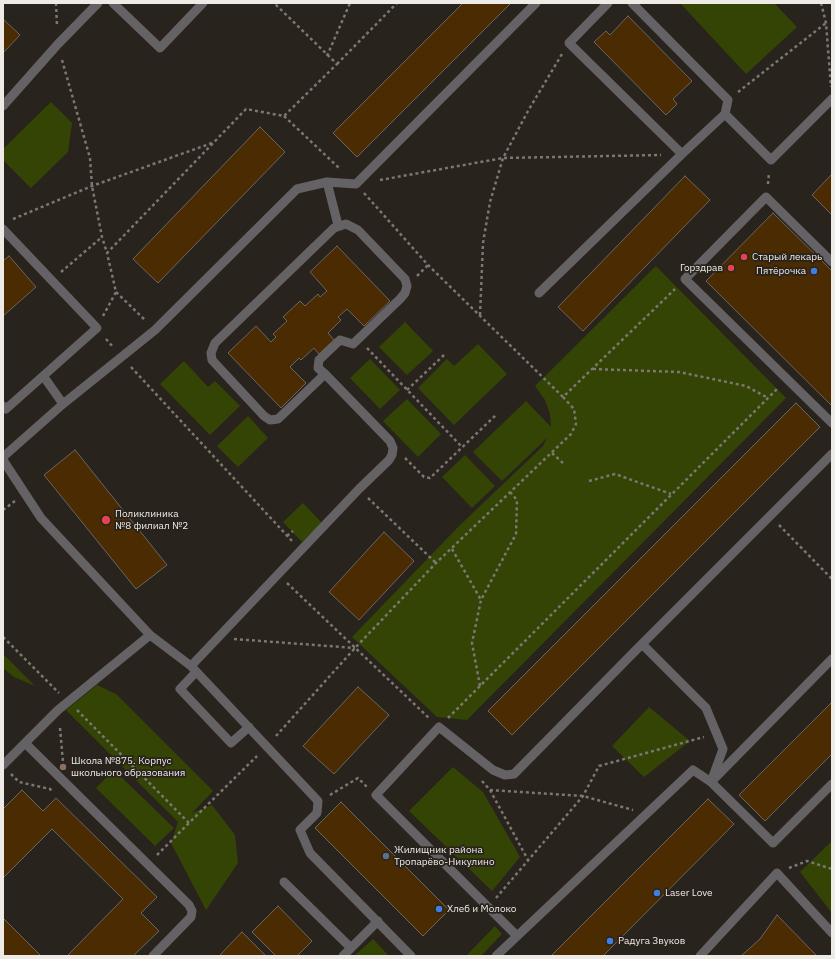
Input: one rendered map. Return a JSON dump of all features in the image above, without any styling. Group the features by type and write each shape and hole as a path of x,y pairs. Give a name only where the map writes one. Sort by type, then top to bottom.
{"lane":[{"path":"3,106 58,44 98,3"},
{"path":"113,3 160,48 204,3"},
{"path":"411,956 310,853 300,830 317,813 318,801 194,669 150,635 41,518 3,459 63,404 155,330 298,189 327,182 356,184 536,3"},
{"path":"608,3 569,43 682,154"},
{"path":"539,293 725,114 728,100 632,3"},
{"path":"725,114 771,160 832,99"},
{"path":"327,182 338,225"},
{"path":"832,262 766,196 685,279 832,423"},
{"path":"249,727 231,742 180,689 218,638 302,551 359,489 390,460 393,448 390,441 325,374 318,368 319,360 340,340 351,345 359,339 400,299 405,293 407,286 405,278 358,230 346,224 338,225 215,343 211,353 214,364 264,416 270,420 278,418 325,374"},
{"path":"3,229 97,328 6,409 3,406"},
{"path":"44,376 63,404"},
{"path":"517,936 376,795 439,727 493,770 505,775 514,774 832,454"},
{"path":"6,768 25,743 58,710 150,635"},
{"path":"642,644 706,708 723,749 711,782"},
{"path":"711,782 832,659"},
{"path":"25,743 189,905 192,911 191,917 153,956"},
{"path":"496,956 693,770 711,782 773,843 832,784"},
{"path":"700,956 777,873 832,933"},
{"path":"284,882 351,948"},
{"path":"343,956 378,921"}],"path":[{"path":"56,3 58,44 90,158 92,186 102,237 116,292 155,330"},
{"path":"274,3 327,56 337,64"},
{"path":"327,56 350,3"},
{"path":"284,116 397,3"},
{"path":"821,3 826,23 832,99"},
{"path":"728,100 826,23"},
{"path":"480,316 483,243 490,202 504,158 528,111 569,43"},
{"path":"107,254 246,109 284,116 356,184 428,265 574,409 576,424 571,434 552,453 436,563 355,648 267,746 148,864"},
{"path":"10,220 92,186 213,143"},
{"path":"379,180 504,158 682,154"},
{"path":"766,196 771,160"},
{"path":"52,281 102,237"},
{"path":"417,276 428,265"},
{"path":"563,398 685,279"},
{"path":"116,292 97,328 121,357 302,551"},
{"path":"359,339 462,447"},
{"path":"407,390 444,355"},
{"path":"593,369 679,372 746,386 768,398"},
{"path":"279,575 439,727 787,379"},
{"path":"390,441 426,478 433,476 497,414"},
{"path":"552,453 562,463"},
{"path":"589,481 615,474 671,494"},
{"path":"359,489 436,563"},
{"path":"480,686 472,643 481,600 516,534 517,500 510,492"},
{"path":"769,516 832,579"},
{"path":"287,536 293,531"},
{"path":"452,549 481,600"},
{"path":"3,637 189,823"},
{"path":"218,638 355,648"},
{"path":"58,710 66,783"},
{"path":"488,908 583,796 599,766 716,734"},
{"path":"6,768 19,782 50,790 55,794"},
{"path":"318,801 358,778 376,795"},
{"path":"480,778 490,790 528,860"},
{"path":"490,790 583,796 647,813"},
{"path":"777,873 807,862 832,869"}],"green space":[{"path":"680,3 774,3 797,27 746,74"},
{"path":"51,102 72,123 68,152 31,188 3,160 3,149"},
{"path":"656,266 786,398 467,720 437,717 352,637 459,526 543,446 547,438 502,481 473,452 526,401 551,427 550,414 545,400 535,386"},
{"path":"405,322 433,351 407,375 379,347"},
{"path":"478,344 507,374 454,425 418,388 447,359 454,366"},
{"path":"370,359 400,390 380,409 350,378"},
{"path":"184,361 208,387 215,381 240,406 210,435 160,384"},
{"path":"407,399 441,434 418,457 383,421"},
{"path":"248,416 268,438 238,467 217,446"},
{"path":"465,455 495,486 472,508 442,477"},
{"path":"303,503 322,523 302,542 283,522"},
{"path":"3,654 35,686 14,677 3,668"},
{"path":"97,685 116,694 213,791 192,813 212,805 235,835 238,863 206,910 171,843 178,822 66,710"},
{"path":"649,707 690,741 644,777 612,746"},
{"path":"453,767 483,792 520,857 492,891 409,811"},
{"path":"114,770 174,828 155,846 96,788"},
{"path":"832,841 832,913 800,872"},
{"path":"495,926 502,934 481,956 466,956"},
{"path":"373,939 389,956 354,956"}],"building":[{"path":"463,3 511,3 357,157 333,133"},
{"path":"628,16 692,81 673,99 677,104 666,115 594,42 606,31 610,35"},
{"path":"3,19 20,35 3,53"},
{"path":"260,127 285,152 158,283 133,259"},
{"path":"832,174 832,215 812,195"},
{"path":"685,176 710,200 583,331 558,307"},
{"path":"773,213 832,271 832,406 706,281"},
{"path":"337,246 390,301 364,326 347,309 338,317 341,320 328,333 334,340 319,354 314,348 301,360 299,358 290,367 306,383 281,408 228,353 256,326 271,342 276,337 273,334 287,321 283,317 300,301 305,306 318,294 320,297 327,291 310,272"},
{"path":"9,256 36,287 3,316 3,261"},
{"path":"796,403 820,427 512,735 488,711"},
{"name":"Поликлиника №8 филиал №2","path":"75,450 167,565 136,589 44,475"},
{"path":"384,532 414,561 359,620 329,592"},
{"path":"358,687 389,715 334,774 303,746"},
{"path":"832,702 832,754 765,821 739,795"},
{"path":"22,790 43,811 56,798 157,897 141,913 159,931 133,956 67,956 123,899 52,829 3,878 3,809"},
{"path":"708,799 734,824 603,956 551,956"},
{"path":"341,802 449,910 423,936 315,828"},
{"path":"278,906 312,941 297,956 276,956 252,932"},
{"path":"777,915 817,956 741,956 760,939"},
{"path":"3,918 41,956 3,956"},
{"path":"242,932 266,956 219,956"}],"place":[{"name":"Старый лекарь","path":"744,257"},
{"name":"Горздрав","path":"731,268"},
{"name":"Пятёрочка","path":"814,271"},
{"name":"Поликлиника №8 филиал №2","path":"106,520"},
{"name":"Школа №875. Корпус школьного образования","path":"63,767"},
{"name":"Жилищник района Тропарёво-Никулино","path":"386,856"},
{"name":"Laser Love","path":"657,893"},
{"name":"Хлеб и Молоко","path":"439,909"},
{"name":"Радуга Звуков","path":"610,941"}]}
